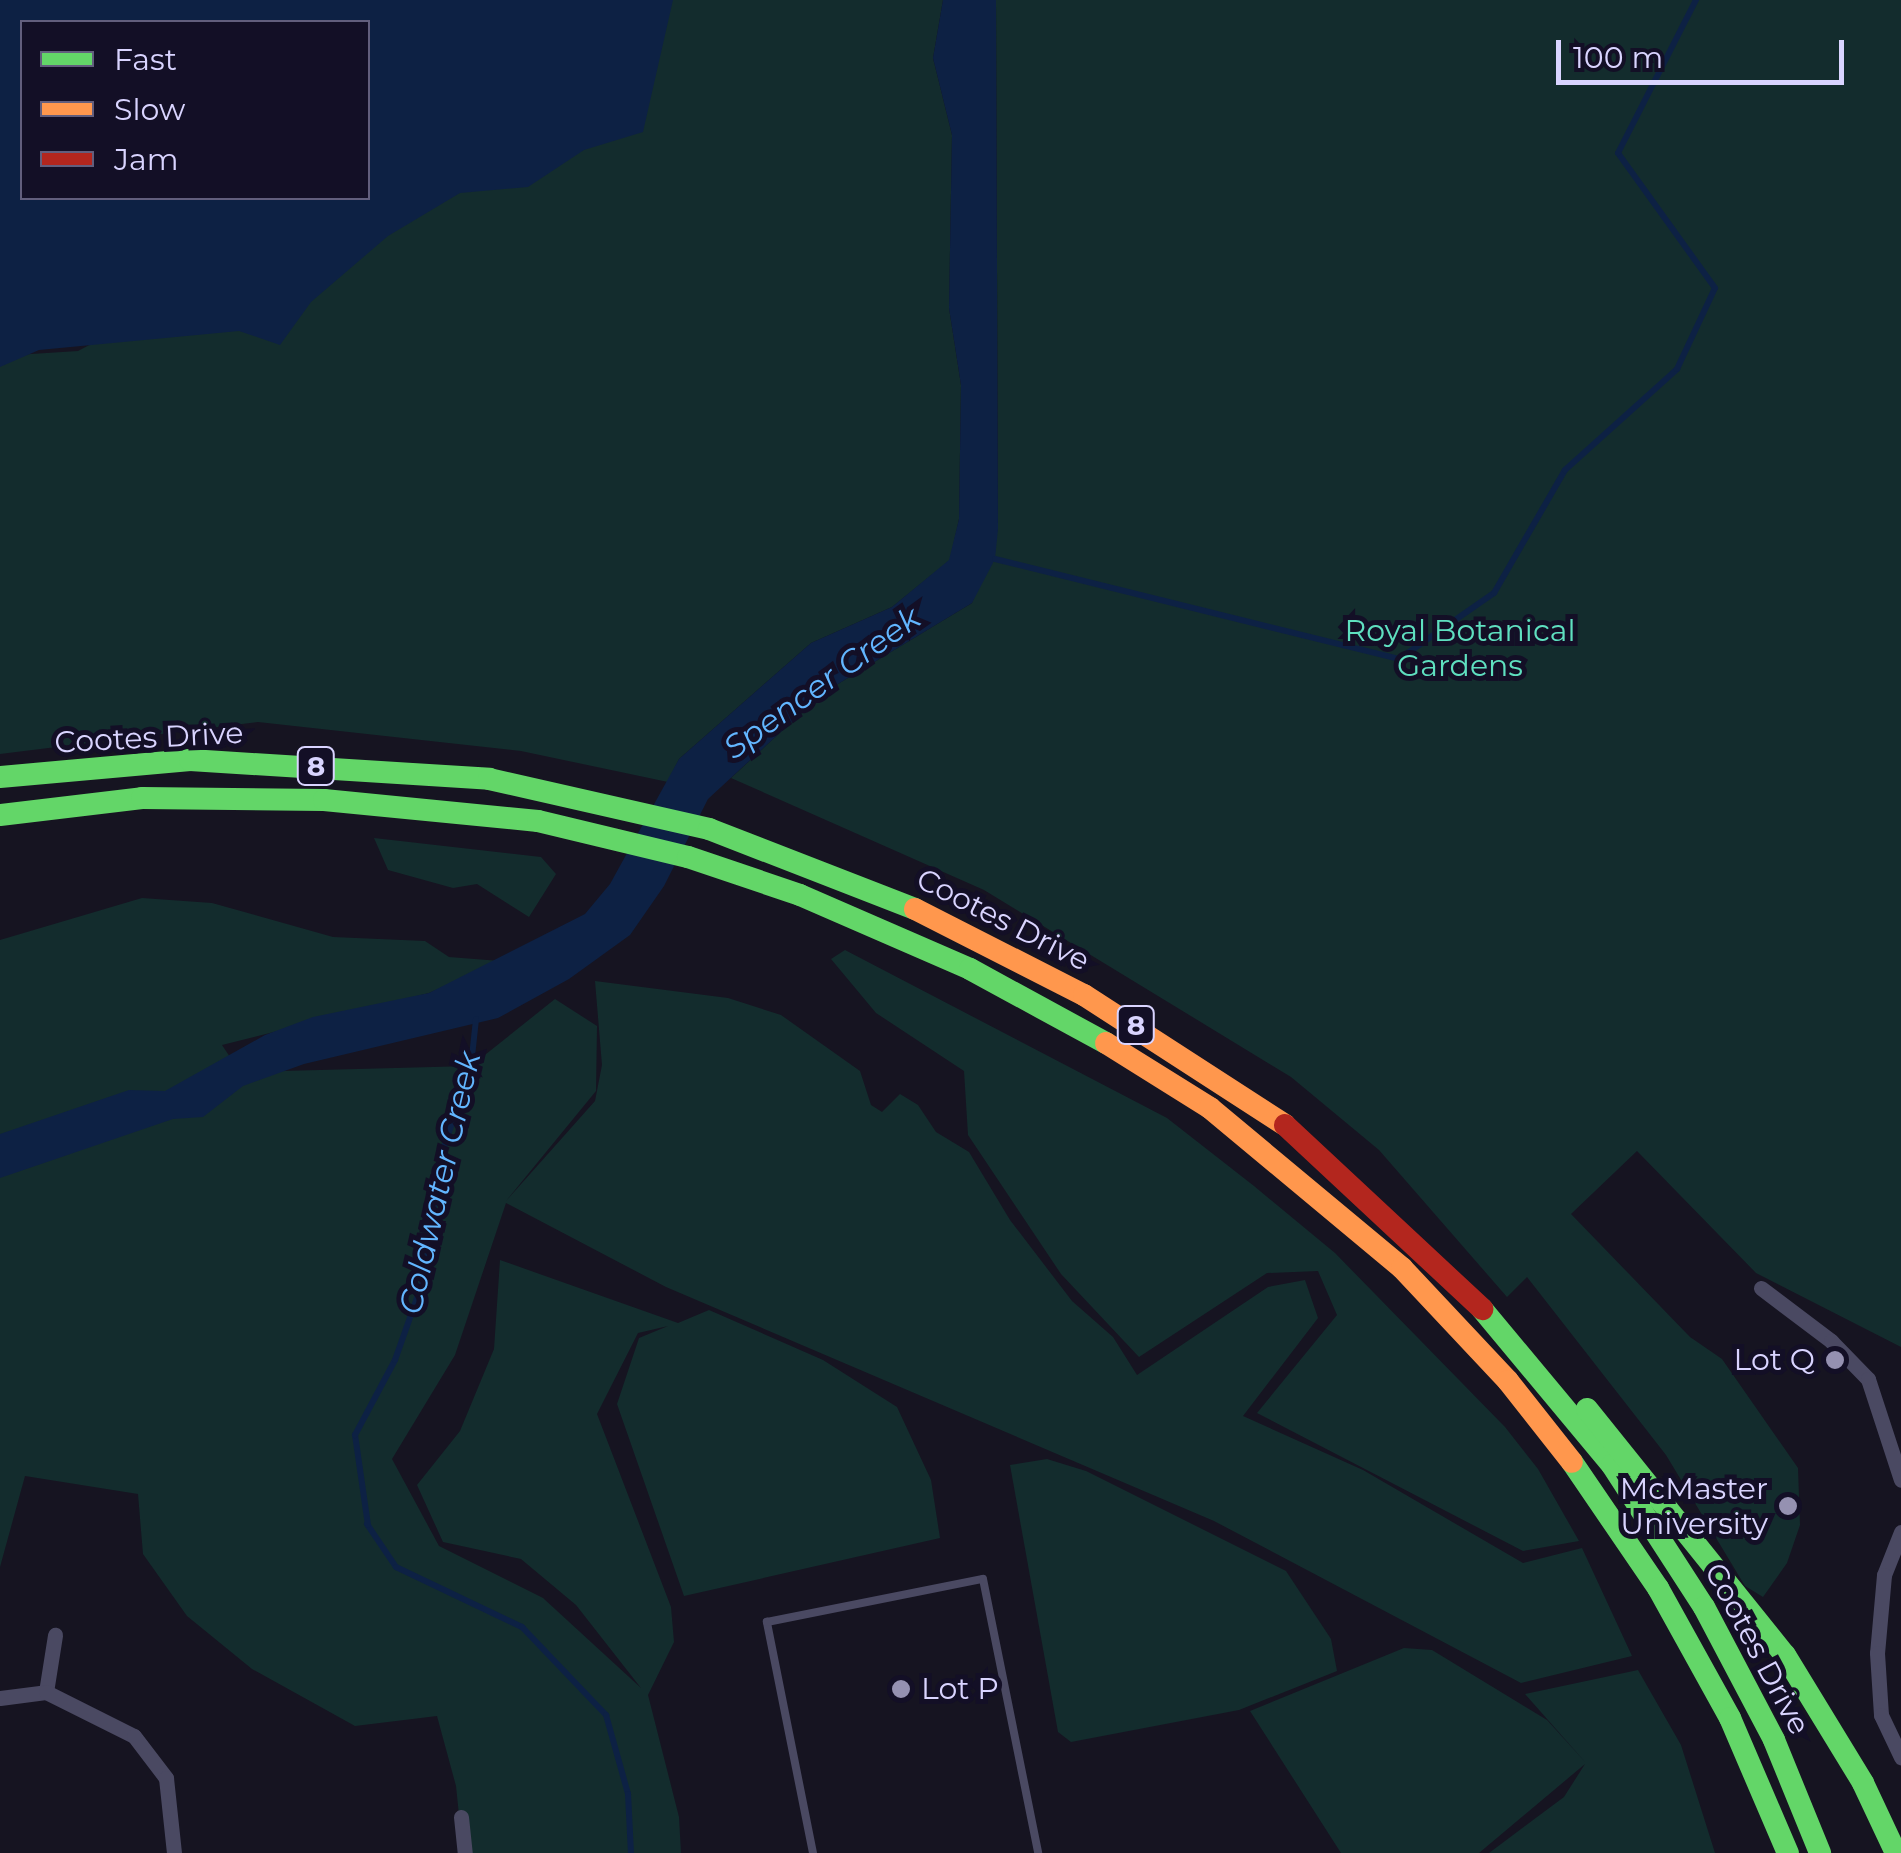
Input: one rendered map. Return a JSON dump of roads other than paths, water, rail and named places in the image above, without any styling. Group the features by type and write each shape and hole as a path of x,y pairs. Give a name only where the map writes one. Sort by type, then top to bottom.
{"main road":[{"name":"Cootes Drive","path":"0,777 190,760 386,769 490,779 629,809 710,828 902,902 1182,1053 1278,1118 1498,1324 1612,1465 1704,1606 1774,1740 1820,1853"},
{"name":"Cootes Drive","path":"0,815 142,798 324,800 538,820 688,857 800,895 970,968 1133,1059 1313,1189 1402,1268 1508,1380 1589,1484 1693,1650 1785,1848"},
{"path":"1498,1324 1544,1361 1612,1437 1785,1656 1862,1782 1896,1853"}],"street":[{"path":"1761,1288 1832,1341 1868,1379 1901,1480"},
{"path":"1901,1532 1884,1575 1877,1653 1881,1715 1901,1758"},
{"path":"46,1692 55,1635"},
{"path":"0,1698 46,1692 97,1712 152,1756 166,1778 174,1853"},
{"path":"460,1818 466,1853"}],"lane":[{"path":"813,1853 767,1622 983,1579 1038,1853"}],"water":[{"path":"0,0 673,0 643,132 584,150 528,187 460,193 388,236 311,302 280,345 239,331 39,350 0,367"},
{"name":"Spencer Creek","path":"943,0 996,0 998,529 995,559 972,603 823,693 708,799 664,886 630,935 569,979 498,1018 304,1064 243,1086 203,1117 173,1119 0,1178 0,1134 129,1090 165,1091 265,1035 313,1017 429,993 585,914 610,884 679,759 811,643 892,607 949,560 959,519 961,385 949,308 952,135 933,58"}],"waterway":[{"path":"995,559 1399,659 1494,593 1565,470 1677,369 1715,288 1618,153 1696,0"},
{"name":"Coldwater Creek","path":"368,1525 355,1435 395,1360 424,1278 441,1156 471,1066 476,1019"},
{"name":"Coldwater Creek","path":"367,1524 396,1567 522,1627 606,1715 628,1794 631,1853"}],"place":[{"name":"Lot Q","path":"1835,1360"},
{"name":"McMaster University","path":"1788,1506"},
{"name":"Lot P","path":"901,1689"}],"park label":[{"name":"Royal Botanical Gardens","path":"1460,648"}]}
